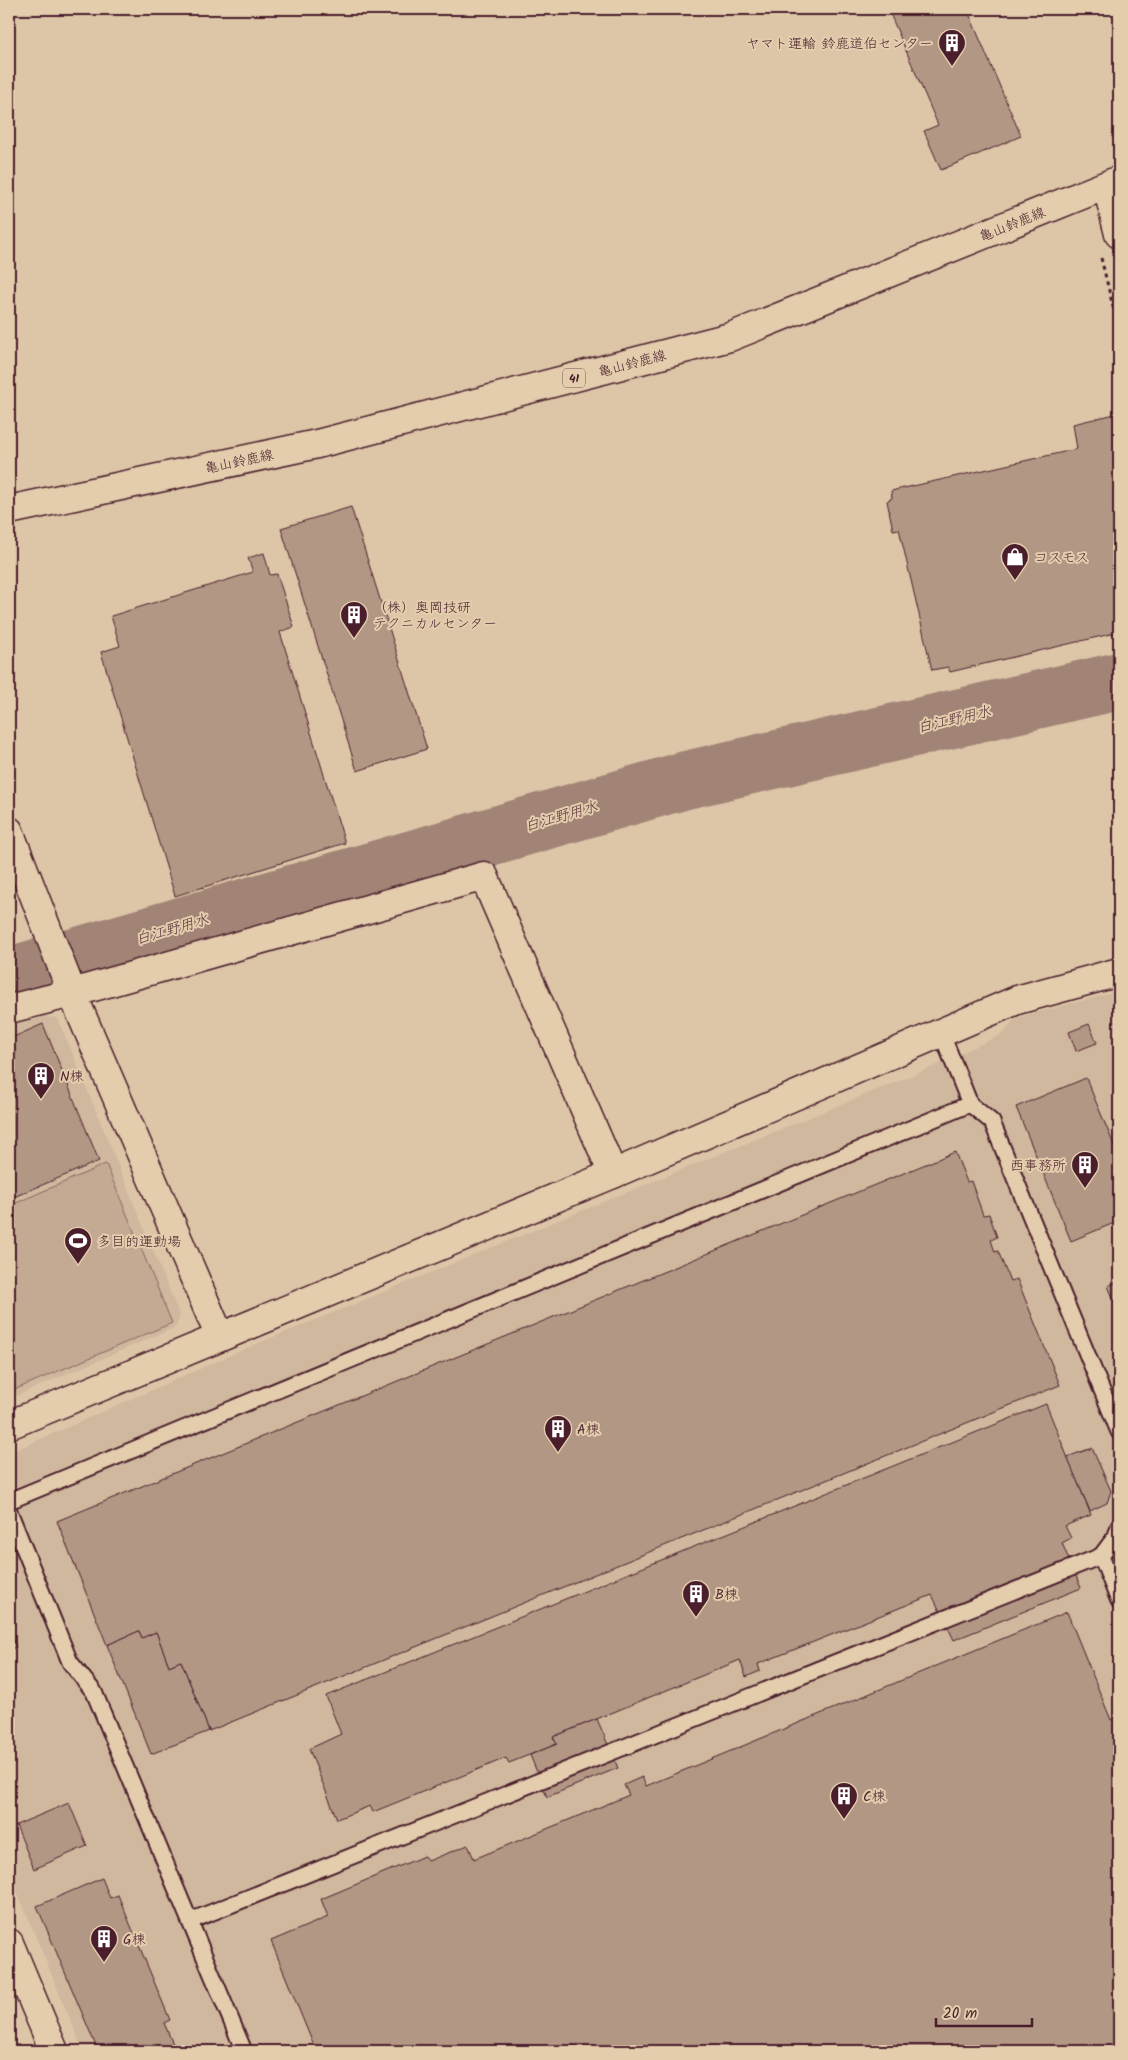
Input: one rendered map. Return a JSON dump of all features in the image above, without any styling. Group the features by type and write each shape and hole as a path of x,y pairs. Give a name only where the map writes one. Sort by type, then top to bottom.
{"street":[{"path":"1109,242 1113,183"},
{"name":"亀山鈴鹿線","path":"9,510 317,444 730,337 1113,183"},
{"path":"9,831 70,986 220,1337"},
{"path":"9,1009 70,986 484,876 613,1174"},
{"path":"9,1425 613,1174 1017,1000 1119,972"},
{"path":"9,1943 54,2051"}],"lane":[{"path":"941,1032 970,1104 992,1122 1119,1432"},
{"path":"9,1501 970,1104"},
{"path":"9,1511 70,1662 94,1692 244,2051"},
{"path":"190,1921 1101,1556 1116,1536 1119,1526"},
{"path":"1101,1556 1119,1601"}],"path":[{"path":"1109,242 1119,331"}],"shaded area":[{"path":"1119,991 1119,2051 83,2051 9,1872 9,1453 249,1347 930,1068 1004,1033 1015,1018"},
{"path":"44,1016 58,1018 180,1316 176,1327 9,1399 9,1025"},
{"name":"多目的運動場","path":"106,1164 172,1323 9,1392 9,1206"}],"building":[{"name":"ヤマト運輸 鈴鹿道伯センター","path":"888,9 967,9 1021,136 941,170 924,131 938,125"},
{"name":"コスモス","path":"1119,413 1119,632 950,672 948,667 932,670 899,529 893,530 887,501 892,498 891,491 1077,449 1073,424"},
{"name":"（株）奥岡技研 テクニカルセンター","path":"351,507 427,749 357,771 281,528"},
{"path":"264,553 270,575 277,574 294,627 280,632 345,843 175,896 101,652 120,646 111,616 253,572 248,558"},
{"path":"1119,1003 1119,1028 1113,1004"},
{"name":"N棟","path":"43,1024 99,1161 9,1199 9,1039"},
{"path":"1089,1024 1097,1043 1076,1051 1069,1032"},
{"name":"西事務所","path":"1086,1078 1119,1157 1119,1221 1071,1241 1016,1107"},
{"name":"A棟","path":"955,1152 967,1182 971,1181 983,1215 989,1214 997,1237 991,1240 995,1252 998,1251 1010,1281 1017,1279 1060,1385 209,1731 181,1661 169,1666 156,1632 142,1638 139,1631 107,1645 57,1521"},
{"path":"1119,1281 1119,1312 1108,1286"},
{"name":"B棟","path":"1046,1404 1091,1515 1065,1526 1071,1538 1062,1543 1081,1588 954,1640 932,1595 758,1664 760,1671 746,1677 740,1660 553,1737 557,1744 509,1763 506,1758 373,1812 370,1806 337,1819 309,1749 341,1734 326,1696"},
{"path":"1092,1448 1111,1491 1107,1503 1090,1511 1067,1457"},
{"name":"C棟","path":"1067,1612 1111,1720 1119,1717 1119,2051 316,2051 271,1941 328,1917 321,1899 424,1856 428,1861 468,1845 474,1859 629,1795 624,1785 642,1777 646,1786"},
{"path":"9,1629 16,1647 9,1650"},
{"path":"139,1631 142,1638 156,1632 169,1666 181,1661 209,1731 151,1754 107,1645"},
{"path":"597,1719 618,1768 547,1797 530,1755 557,1744 553,1737"},
{"path":"69,1803 87,1846 34,1869 16,1825"},
{"name":"G棟","path":"102,1878 110,1898 118,1895 170,2020 164,2023 176,2051 98,2051 37,1906"}],"waterway":[{"name":"白江野用水","path":"9,976 686,780 1119,681"}],"place":[{"name":"ヤマト運輸 鈴鹿道伯センター","path":"952,67"},
{"name":"コスモス","path":"1015,581"},
{"name":"（株）奥岡技研 テクニカルセンター","path":"354,639"},
{"name":"N棟","path":"41,1100"},
{"name":"西事務所","path":"1085,1189"},
{"name":"多目的運動場","path":"78,1265"},
{"name":"A棟","path":"558,1453"},
{"name":"B棟","path":"696,1618"},
{"name":"C棟","path":"844,1820"},
{"name":"G棟","path":"104,1963"}]}
